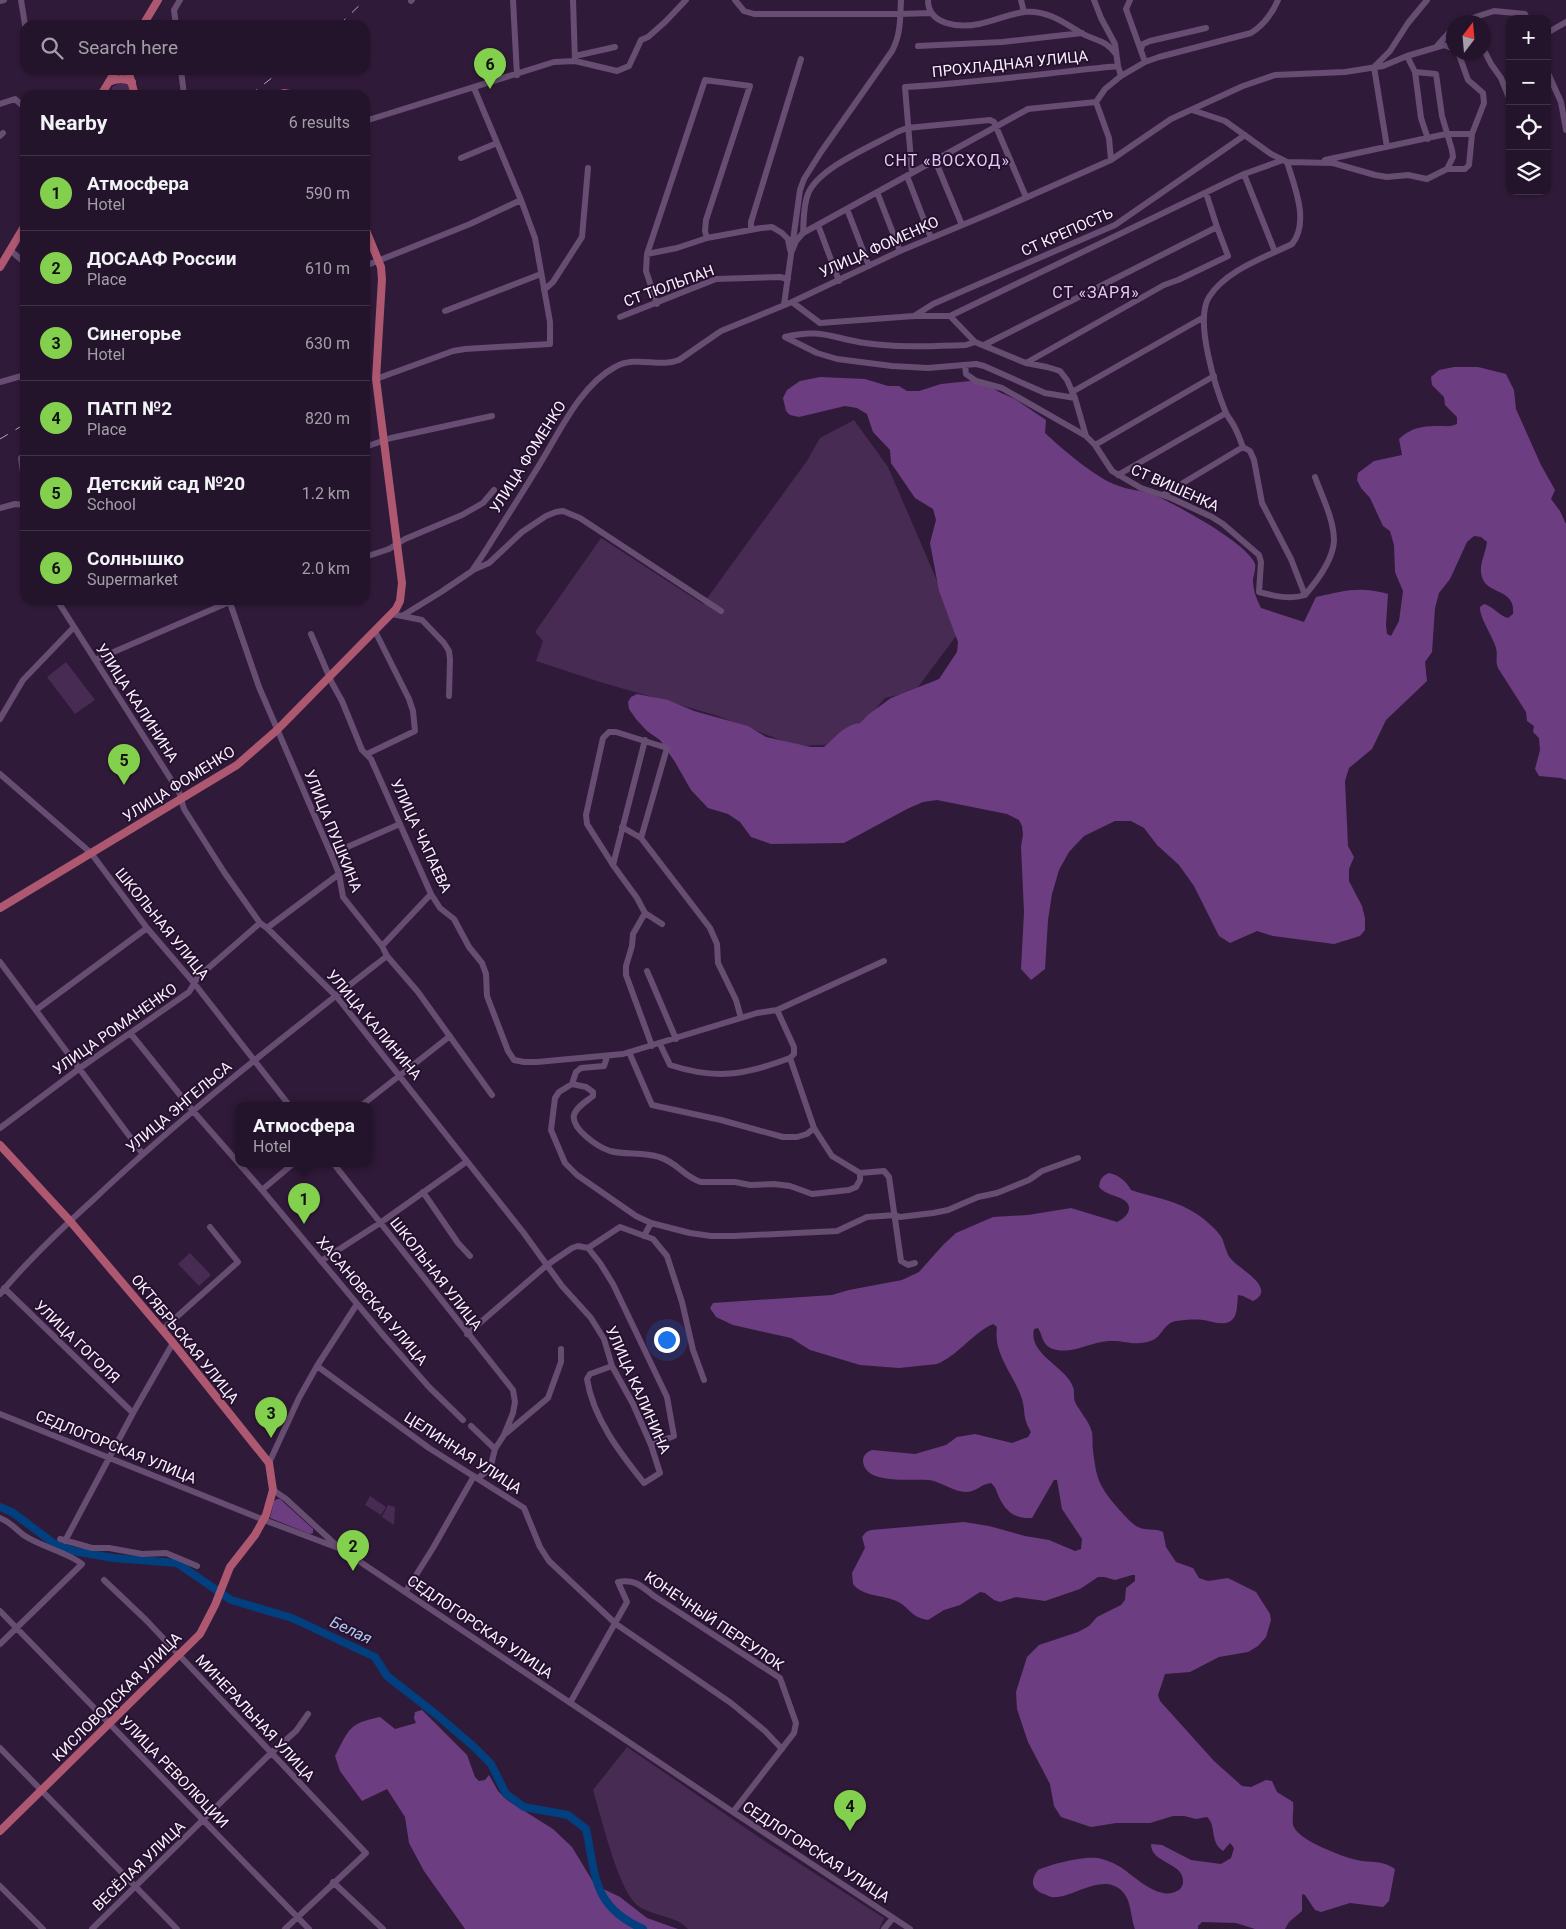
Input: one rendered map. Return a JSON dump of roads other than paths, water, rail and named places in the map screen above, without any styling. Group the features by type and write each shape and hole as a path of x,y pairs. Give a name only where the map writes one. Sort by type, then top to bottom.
{"main road":[{"path":"146,20 156,1"},
{"path":"105,90 113,75"},
{"path":"130,75 134,90"},
{"path":"109,82 117,79 132,82"},
{"path":"0,267 20,233"},
{"path":"370,240 379,262 382,279 376,379 402,592 400,601 392,614"},
{"name":"УЛИЦА ФОМЕНКО","path":"0,908 238,765 277,730 392,614"},
{"name":"ОКТЯБРЬСКАЯ УЛИЦА","path":"0,1145 70,1222 173,1343 269,1463"},
{"path":"269,1463 273,1490"},
{"name":"КИСЛОВОДСКАЯ УЛИЦА","path":"0,1832 200,1634 215,1605 230,1567 264,1520 273,1490"}],"street":[{"path":"0,2 4,0"},
{"path":"21,0 24,20"},
{"path":"175,20 174,10 180,0"},
{"path":"513,0 517,75"},
{"path":"573,0 575,58"},
{"path":"575,58 617,71 629,66 641,40 648,37 665,22 686,0"},
{"path":"735,0 744,11 754,14 931,13 928,8 928,0"},
{"path":"784,305 800,190 804,180 892,51 901,26 901,0"},
{"path":"1021,0 1024,12"},
{"path":"1094,0 1101,18 1116,44 1116,54 1121,76"},
{"path":"1130,0 1126,9 1145,62"},
{"path":"1096,102 1105,89 1121,76 1145,62 1251,33 1261,27 1278,0"},
{"path":"1387,147 1374,67 1390,51 1408,23 1427,0"},
{"path":"1483,15 1494,11 1525,15"},
{"name":"ПРОХЛАДНАЯ УЛИЦА","path":"931,13 947,24 972,25 1024,12 1047,14 1058,18 1082,33 1102,41 1110,46 1116,54"},
{"path":"1551,31 1566,22"},
{"path":"1141,49 1143,44 1150,41 1206,28"},
{"name":"ПРОХЛАДНАЯ УЛИЦА","path":"918,46 1002,42 1082,33"},
{"path":"1437,46 1446,36"},
{"path":"1437,46 1446,46"},
{"name":"УЛИЦА ФОМЕНКО","path":"402,616 472,571 569,414 594,383 616,366 639,361 671,363 679,360 721,330 792,302 900,251 1111,160 1171,119 1243,86 1275,75 1345,72 1374,67 1437,46"},
{"path":"370,120 554,62 615,47"},
{"path":"1406,56 1415,72 1421,118 1428,139"},
{"path":"751,229 751,222 801,59"},
{"path":"792,302 820,323 914,316 950,316 1244,174 1285,161 1333,163 1375,176 1387,177 1408,174 1427,179 1447,169 1465,169 1469,165 1472,134 1484,102 1483,93 1468,80 1461,60"},
{"path":"1489,60 1501,78 1506,90"},
{"name":"ПРОХЛАДНАЯ УЛИЦА","path":"907,128 905,87 966,83 1118,66"},
{"path":"1415,72 1436,74 1446,134 1453,157 1447,169"},
{"path":"182,75 183,90"},
{"path":"657,304 646,271 647,254 705,80 750,86 706,220 705,231 707,238"},
{"path":"1551,80 1561,102 1566,130"},
{"path":"376,379 459,350 550,344 550,322 535,238 474,88"},
{"path":"0,104 15,99 20,103"},
{"path":"792,253 796,242 803,233 1028,108 1096,102"},
{"path":"1096,102 1109,138 1111,160"},
{"path":"1192,110 1225,121 1285,161 1300,206 1298,230 1296,239 1292,244 1242,269 1220,285 1208,298 1204,318 1206,349 1226,413 1235,428 1243,448 1250,451 1254,460 1262,503 1291,558 1305,595"},
{"path":"803,233 805,203 808,193 824,172 907,128 990,120 997,126 1026,197"},
{"path":"907,128 909,175 931,238"},
{"path":"1316,162 1446,134 1472,134"},
{"name":"СТ КРЕПОСТЬ","path":"914,316 933,304 1115,225 1244,135"},
{"path":"461,158 497,143"},
{"path":"935,160 962,225"},
{"path":"544,290 553,282 582,237 588,168"},
{"path":"1244,174 1275,252"},
{"path":"877,192 900,251"},
{"path":"1026,363 1164,285 1228,256 1206,193"},
{"path":"370,265 521,200"},
{"path":"847,209 868,266"},
{"path":"818,225 839,281"},
{"path":"984,345 1217,227"},
{"path":"647,254 677,248 707,238 751,229 772,228 782,233 788,240 792,253"},
{"path":"10,250 20,259"},
{"path":"445,312 541,274"},
{"name":"СТ ТЮЛЬПАН","path":"620,317 720,278 780,277 788,279"},
{"path":"950,316 975,342 1026,363 1047,366 1060,371 1074,395 1086,436"},
{"path":"975,342 966,345 904,346 865,343 822,333 801,333 785,337 817,353 837,359 892,366 928,368 976,364 1045,393 1074,395 1204,318"},
{"name":"СТ ВИШЕНКА","path":"965,365 966,374 976,381 1002,388 1086,436 1095,444 1112,471 1118,475 1141,488 1163,495 1212,517 1223,524 1259,555 1261,562 1259,592 1294,598 1305,595"},
{"path":"0,382 20,376"},
{"path":"1095,444 1214,376"},
{"path":"1118,475 1226,413"},
{"path":"370,445 383,440 492,416"},
{"path":"1163,495 1243,448"},
{"path":"1305,595 1327,563 1332,552 1334,540 1328,510 1315,477"},
{"path":"370,555 389,549 462,515 482,504 494,490"},
{"path":"0,508 20,504"},
{"path":"472,571 489,563 536,522 556,512 563,511 580,518 721,611"},
{"name":"УЛИЦА КАЛИНИНА","path":"60,605 179,792 184,809 260,923 336,996 400,1074 466,1162 523,1232 562,1286 591,1318 604,1339 612,1366 633,1404 651,1445 660,1473 644,1483 626,1460 593,1404 587,1380 590,1374 612,1366"},
{"path":"95,660 222,605"},
{"name":"УЛИЦА ПУШКИНА","path":"232,605 259,687 339,874 343,897 418,992 492,1095"},
{"path":"392,614 422,620 444,643 449,651 450,660 449,696"},
{"path":"0,719 23,680 74,627"},
{"path":"367,754 414,732 413,710 375,631"},
{"name":"УЛИЦА ЧАПАЕВА","path":"310,634 329,677 342,700 362,750 371,759 431,894 440,908 454,919 469,947 482,963 486,974 487,996 508,1051 514,1060 536,1062 606,1056 660,1044 741,1018 777,1010 884,961"},
{"path":"641,838 667,748 645,740 616,732 609,732 603,738 586,815 587,824 645,913 662,924"},
{"path":"613,864 645,740"},
{"name":"ШКОЛЬНАЯ УЛИЦА","path":"0,774 91,853 147,928 194,983 287,1102"},
{"path":"331,854 400,824"},
{"path":"622,827 641,838 714,934 717,944 718,963 736,1000 741,1018"},
{"path":"267,928 339,874"},
{"path":"382,946 431,894"},
{"path":"645,913 632,934 632,946 626,966 626,975 652,1046"},
{"name":"УЛИЦА РОМАНЕНКО","path":"0,1128 80,1068 189,992 198,977 260,923"},
{"path":"36,1010 147,928"},
{"name":"УЛИЦА ЭНГЕЛЬСА","path":"2,1291 142,1153 254,1060 388,956"},
{"path":"0,962 142,1153"},
{"path":"647,971 676,1039"},
{"path":"660,1044 670,1065 692,1072 713,1075 738,1074 770,1066 790,1058 794,1054 794,1048 777,1010"},
{"name":"ХАСАНОВСКАЯ УЛИЦА","path":"131,1034 193,1111 235,1159"},
{"path":"366,1102 450,1036"},
{"path":"629,1052 652,1104 783,1137 797,1137 807,1134 814,1128"},
{"path":"606,1056 604,1066 581,1068 576,1072 572,1084 559,1092 555,1098 551,1130 565,1163 577,1175 636,1216 650,1222 690,1233 711,1236 734,1236 837,1230 867,1217 900,1216 948,1210 978,1197 997,1193 1029,1180 1042,1171 1078,1158"},
{"path":"790,1058 814,1128 832,1156 860,1173 884,1171 887,1173 902,1261 908,1264 915,1264"},
{"path":"572,1084 591,1089 593,1092 593,1096 578,1108 574,1114 577,1128 592,1142 608,1150 658,1156 672,1162 691,1179 701,1182 790,1186 812,1194 850,1190 856,1187 860,1180 860,1173"},
{"path":"321,1261 380,1223 466,1162"},
{"name":"ХАСАНОВСКАЯ УЛИЦА","path":"242,1167 429,1387 463,1420"},
{"path":"262,1190 289,1167"},
{"name":"ШКОЛЬНАЯ УЛИЦА","path":"336,1167 513,1390 515,1402 504,1435"},
{"path":"423,1192 458,1243 470,1256"},
{"path":"644,1236 650,1222"},
{"path":"162,1330 238,1262 210,1227"},
{"path":"467,1334 547,1265 572,1248 578,1246 588,1248 620,1227 653,1239 667,1256 682,1302 693,1350 704,1380"},
{"name":"УЛИЦА КАЛИНИНА","path":"588,1248 613,1284 667,1398 674,1436 651,1445"},
{"name":"УЛИЦА ГОГОЛЯ","path":"2,1291 133,1413"},
{"path":"269,1463 317,1366 357,1304"},
{"path":"173,1343 62,1540 92,1548 109,1548 142,1554 166,1554 197,1566"},
{"path":"406,1591 476,1477 490,1470 495,1449 504,1435 548,1398 561,1362 561,1349"},
{"name":"ЦЕЛИННАЯ УЛИЦА","path":"317,1366 430,1448 524,1508 540,1547 549,1561 616,1624 731,1703 765,1731 782,1749"},
{"name":"СЕДЛОГОРСКАЯ УЛИЦА","path":"0,1414 341,1549 910,1929"},
{"path":"472,1426 495,1449"},
{"path":"273,1490 286,1498 341,1549"},
{"path":"0,1518 8,1521 19,1532 32,1540 70,1556 82,1564 0,1644"},
{"name":"МИНЕРАЛЬНАЯ УЛИЦА","path":"104,1580 146,1620 366,1853 334,1882"},
{"name":"КОНЕЧНЫЙ ПЕРЕУЛОК","path":"570,1703 627,1602 618,1582 628,1580 634,1582 780,1678 796,1722 794,1733 733,1812"},
{"name":"УЛИЦА РЕВОЛЮЦИИ","path":"0,1611 310,1929"},
{"name":"ВЕСЁЛАЯ УЛИЦА","path":"92,1929 204,1821 271,1752 296,1731 308,1714"},
{"path":"0,1748 177,1929"},
{"path":"285,1929 334,1882 382,1929"},
{"path":"0,1886 42,1929"},
{"path":"884,1929 893,1918"}],"waterway":[{"name":"Белая","path":"0,1507 12,1512 56,1545 74,1551 113,1558 177,1563 231,1600 292,1618 375,1657 387,1676 437,1715 491,1764 506,1794 524,1807 568,1815 586,1829 595,1875 605,1900 626,1920 643,1929"}],"railway":[{"path":"344,20 365,0"},
{"path":"256,90 276,75"},
{"path":"0,439 20,427"}],"place":[{"name":"Солнышко","path":"490,89"},
{"name":"Детский сад №20","path":"124,785"},
{"name":"Атмосфера","path":"304,1224"},
{"name":"Синегорье","path":"271,1438"},
{"name":"ДОСААФ России","path":"353,1571"},
{"name":"ПАТП №2","path":"850,1831"}],"district":[{"name":"СНТ «ВОСХОД»","path":"947,160"},
{"name":"СТ «ЗАРЯ»","path":"1096,292"}]}
